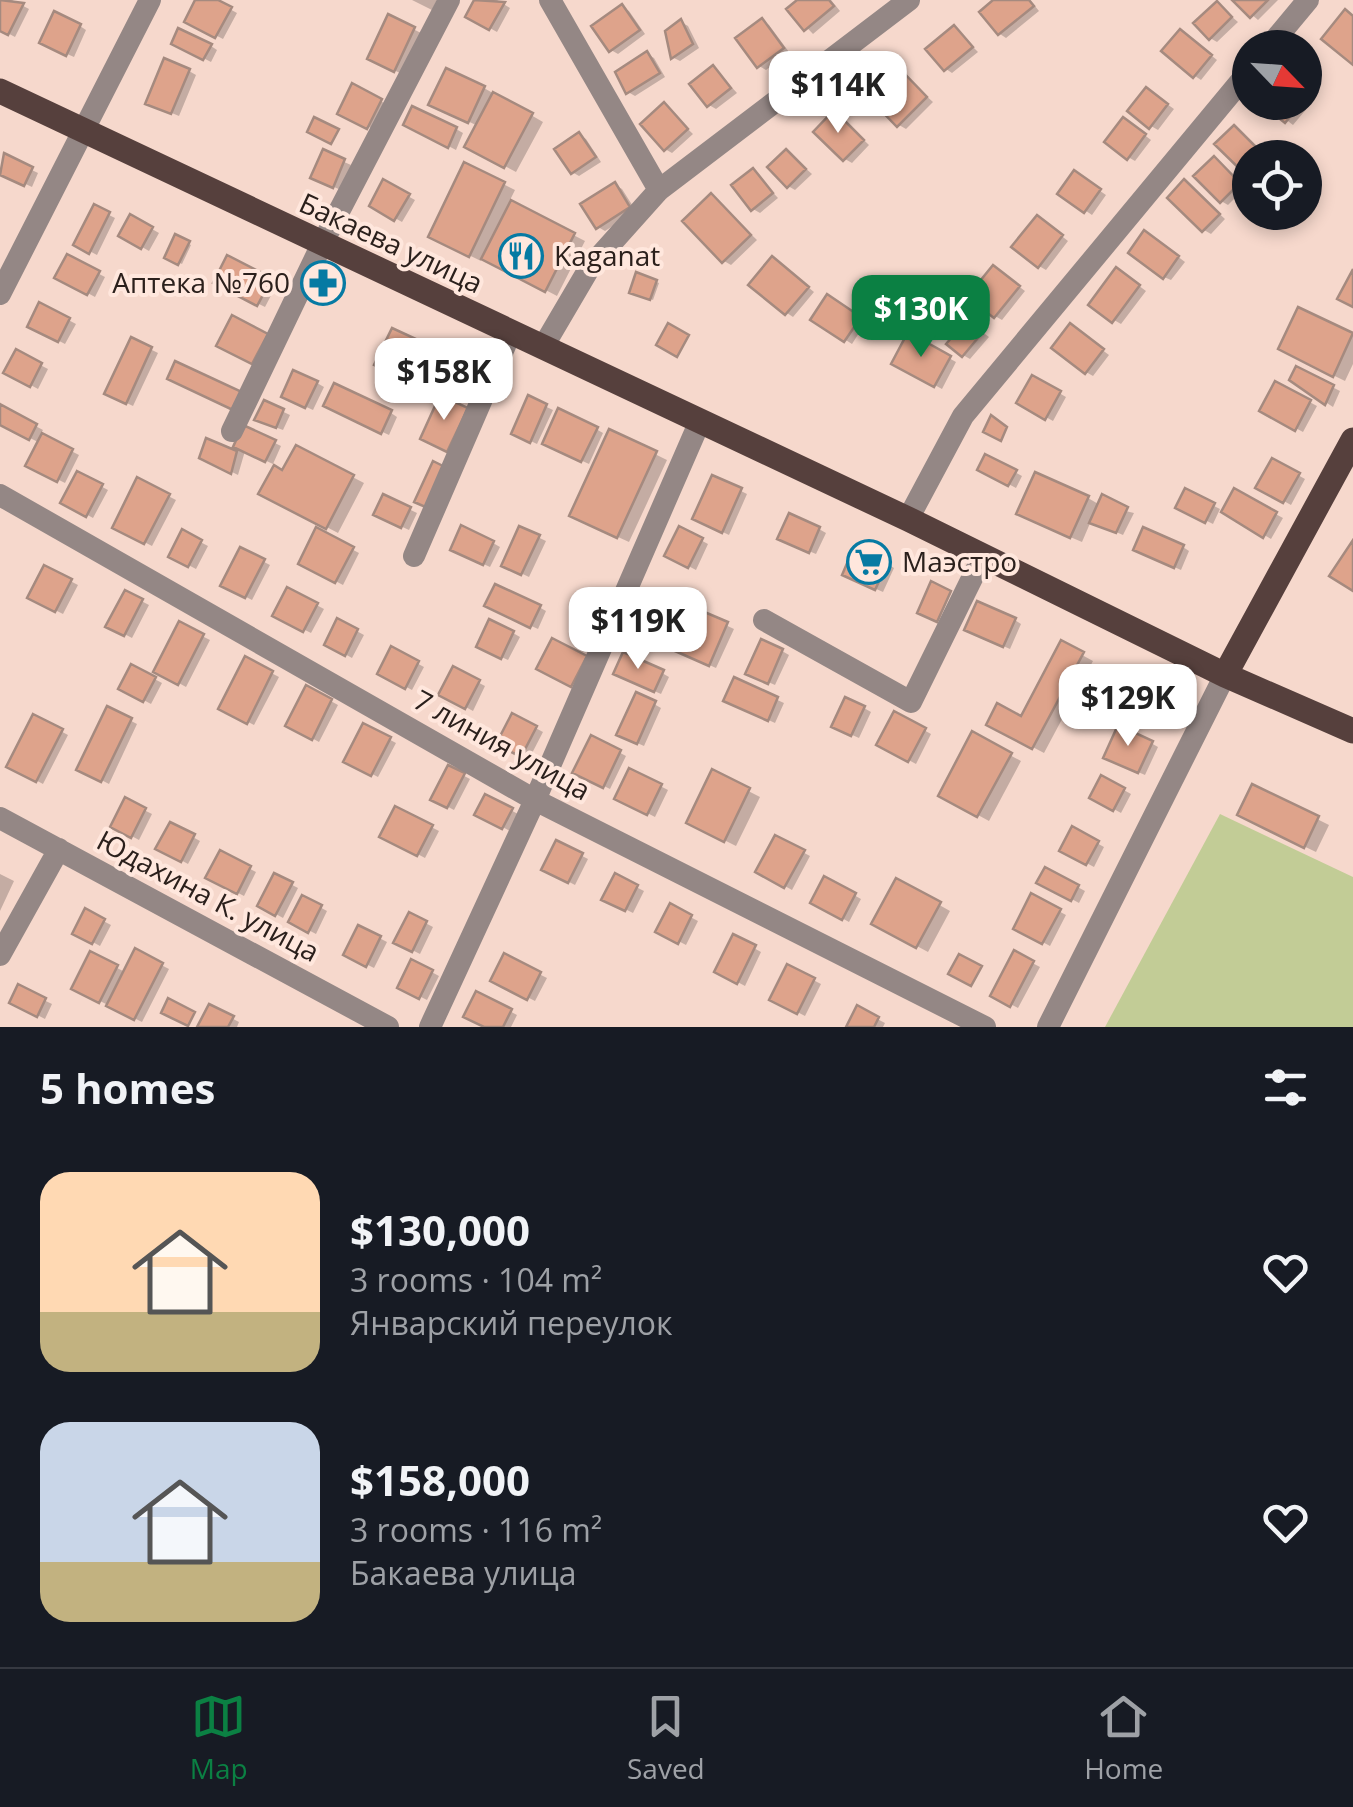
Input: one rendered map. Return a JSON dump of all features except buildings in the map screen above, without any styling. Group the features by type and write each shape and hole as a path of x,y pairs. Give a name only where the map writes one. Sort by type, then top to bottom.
{"main road":[{"name":"Бакаева улица","path":"0,91 908,519 1226,675 1353,731"},
{"path":"1226,675 1353,440"}],"street":[{"path":"0,294 150,0"},
{"path":"232,431 322,244 448,0"},
{"path":"550,0 659,190"},
{"path":"543,347 590,267 659,190 909,0"},
{"path":"1283,30 1308,0"},
{"path":"908,519 963,416 1232,92"},
{"path":"414,556 511,332"},
{"path":"430,1027 535,800 700,421"},
{"name":"7 линия улица","path":"0,495 535,800 986,1027"},
{"path":"764,620 911,702 983,556"},
{"path":"1048,1027 1226,675"},
{"name":"Юдахина К. улица","path":"0,818 388,1027"},
{"path":"0,955 59,849"}],"green space":[{"path":"1220,814 1353,877 1353,1027 1105,1027"}],"place":[{"name":"Kaganat","path":"521,256"},
{"name":"Аптека №760","path":"323,283"},
{"name":"Маэстро","path":"869,562"}]}
